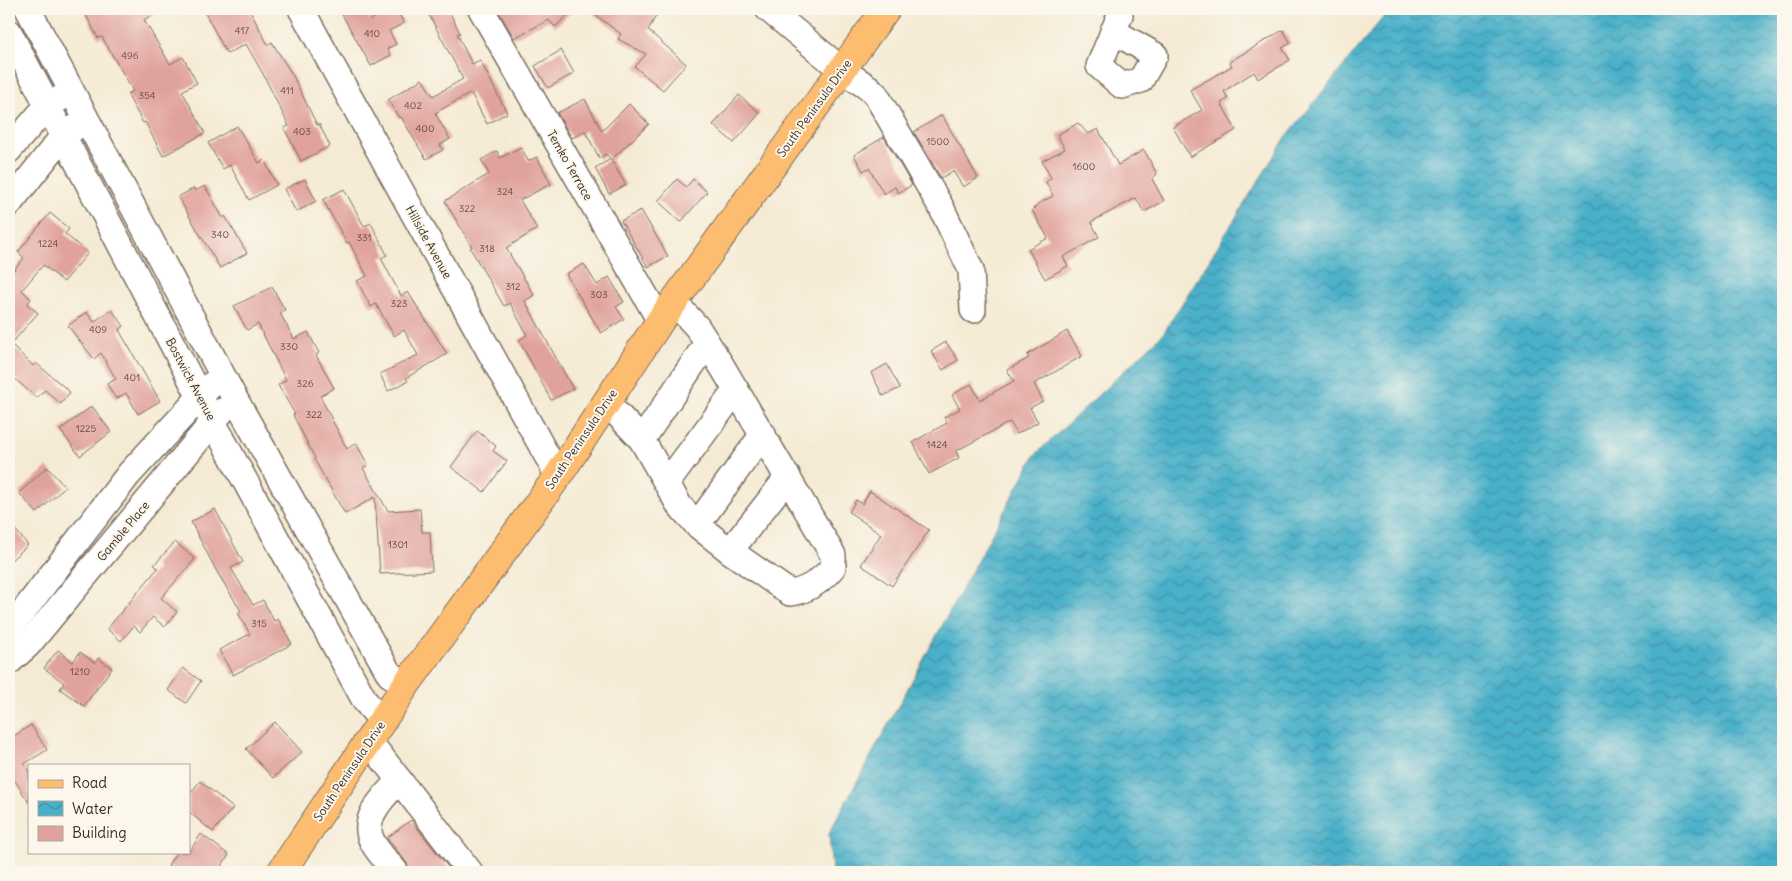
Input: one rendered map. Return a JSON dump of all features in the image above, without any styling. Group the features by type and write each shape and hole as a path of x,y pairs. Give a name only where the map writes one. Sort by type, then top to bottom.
{"main road":[{"name":"South Peninsula Drive","path":"280,872 408,682 558,476 667,311 886,9"}],"street":[{"path":"28,9 234,397 390,675 408,682"},
{"name":"Hillside Avenue","path":"301,9 558,476"},
{"name":"Temko Terrace","path":"481,9 667,311 697,327 763,434 833,555 833,567 822,580 800,592 790,593 730,551"},
{"path":"768,9 842,70 876,95 941,207 971,270 973,310"},
{"name":"Bostwick Avenue","path":"9,32 199,396 365,701 375,731 399,780 470,872"},
{"path":"9,150 47,106 72,92"},
{"path":"9,204 63,136 87,120"},
{"path":"642,440 707,343"},
{"path":"9,630 129,474 199,396 222,374"},
{"path":"667,483 736,390"},
{"name":"Gamble Place","path":"9,662 28,645 234,397"},
{"path":"606,402 642,440 680,505 698,526 730,551 788,478"},
{"path":"698,526 763,434"},
{"path":"62,560 83,578"},
{"path":"396,872 373,843 368,827 373,812 399,780"}],"water":[{"path":"1390,9 1783,9 1783,872 832,872 829,833 1035,455 1163,334 1286,137"}],"building":[{"path":"93,9 163,9 144,20 170,64 183,57 197,83 182,91 205,133 163,156 145,122 143,123 127,94 133,91 102,37 98,38 85,13"},
{"path":"203,9 249,9 268,45 272,42 293,76 317,125 319,124 330,146 301,161 284,128 289,126 246,44 227,54"},
{"path":"339,9 363,9 370,20 389,9 396,9 404,23 389,31 396,44 387,49 391,55 371,66"},
{"path":"426,9 448,9 460,33 457,34 472,64 480,60 507,113 487,124 471,93 435,113 450,139 440,145 443,150 426,159 401,117 399,118 388,100 422,79 433,96 463,79"},
{"path":"497,9 574,9 555,27 549,20 514,38"},
{"path":"587,9 660,9 648,30 686,64 663,90 635,67 646,54 618,39 621,34"},
{"path":"1283,30 1291,43 1282,48 1290,60 1258,79 1254,72 1224,91 1228,99 1221,103 1236,130 1190,157 1173,127 1202,110 1190,90 1232,66 1229,62"},
{"path":"561,50 574,73 548,88 535,66"},
{"path":"739,95 760,113 734,143 713,125"},
{"path":"585,99 602,131 629,104 649,124 611,160 626,185 609,194 595,168 611,159 605,154 600,159 585,131 572,138 557,113"},
{"path":"942,115 978,178 963,187 953,171 941,178 914,132"},
{"path":"1078,123 1088,134 1098,129 1118,165 1144,150 1157,174 1152,179 1164,201 1144,212 1136,198 1091,222 1099,237 1063,257 1068,266 1045,279 1028,249 1048,238 1032,210 1038,204 1053,196 1046,182 1051,178 1042,161 1065,149 1057,135"},
{"path":"237,126 259,163 264,160 277,185 249,200 230,165 223,169 208,143"},
{"path":"884,137 912,185 898,193 895,187 884,194 869,168 863,171 854,155"},
{"path":"521,147 528,161 537,157 551,184 520,200 537,229 506,248 534,295 525,301 573,389 551,400 519,340 527,335 510,303 504,306 445,201 489,174 481,160 497,151 500,158"},
{"path":"305,179 316,201 296,212 284,189"},
{"path":"677,179 686,187 693,179 707,192 681,222 658,201"},
{"path":"205,186 223,218 225,216 247,253 220,268 178,197 194,188 195,191"},
{"path":"344,189 364,226 371,223 387,255 381,258 401,296 408,292 447,354 406,378 408,381 388,391 380,374 418,355 404,330 394,336 376,304 371,307 357,281 367,276 323,200"},
{"path":"641,210 668,256 648,267 621,221"},
{"path":"50,213 69,229 65,234 88,253 64,282 43,265 22,290 31,299 27,304 38,313 11,344 33,366 36,363 70,392 61,404 45,390 37,398 9,374 9,276 24,258 18,252"},
{"path":"584,264 597,285 609,277 624,302 616,307 624,319 601,333 566,274"},
{"path":"272,287 285,310 280,313 294,339 308,332 319,353 316,355 334,388 320,396 347,449 356,443 368,465 363,468 388,511 420,509 422,532 430,532 432,571 380,574 375,497 345,514 314,459 293,415 295,414 278,385 286,380 258,324 247,330 234,306"},
{"path":"111,309 124,326 119,330 160,401 138,414 126,393 116,399 107,384 116,379 101,353 94,359 68,326 86,312 94,322"},
{"path":"1067,331 1082,356 1034,384 1043,401 1030,408 1038,422 1017,434 1010,422 956,451 959,458 929,474 913,442 947,423 944,417 960,409 952,395 971,384 980,400 1014,381 1007,370 1029,358 1027,355"},
{"path":"946,342 958,360 943,370 931,351"},
{"path":"887,364 900,388 883,396 871,373"},
{"path":"92,406 111,432 80,456 60,430"},
{"path":"477,431 496,446 493,451 507,461 484,492 451,467"},
{"path":"47,467 65,487 37,513 19,493"},
{"path":"870,491 929,530 892,586 861,565 881,534 849,512 856,500 862,504"},
{"path":"215,509 243,562 231,568 253,605 263,600 274,621 278,619 292,644 233,675 219,650 250,634 238,613 241,611 217,572 191,522"},
{"path":"9,522 28,545 9,562"},
{"path":"175,542 195,559 161,598 177,612 165,627 153,617 140,632 134,626 121,641 107,629 158,568 154,565"},
{"path":"58,650 73,662 80,652 95,663 98,658 112,668 84,706 60,689 64,683 44,668"},
{"path":"183,668 201,681 186,703 168,690"},
{"path":"275,722 302,752 273,778 246,749"},
{"path":"31,725 47,750 24,764 28,770 28,801 9,774 9,739"},
{"path":"200,781 233,808 213,832 190,813 190,794"},
{"path":"411,820 452,872 410,872 407,863 387,838"},
{"path":"201,834 229,855 217,872 178,872 168,865 176,854 190,854 190,850"}]}
